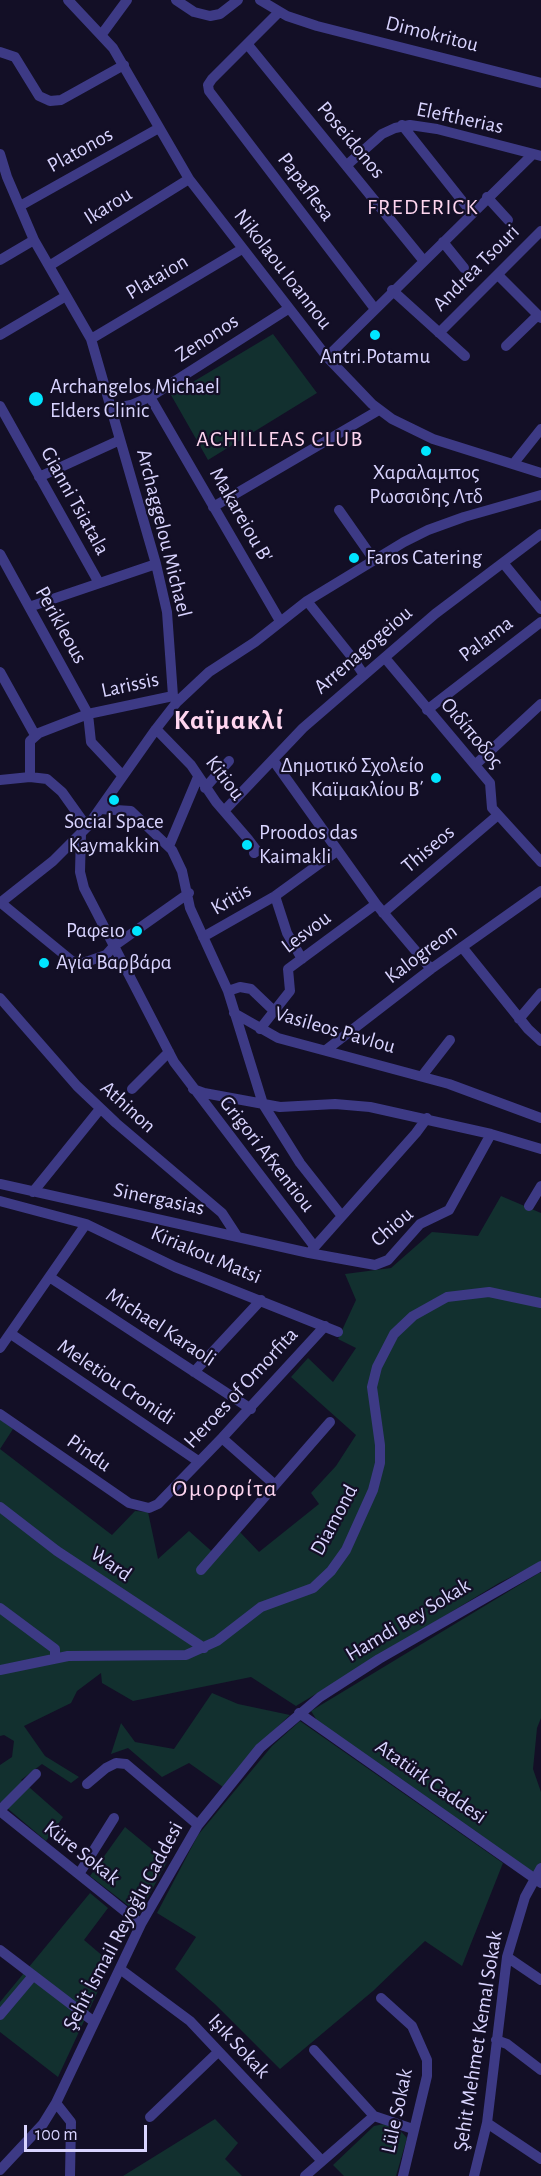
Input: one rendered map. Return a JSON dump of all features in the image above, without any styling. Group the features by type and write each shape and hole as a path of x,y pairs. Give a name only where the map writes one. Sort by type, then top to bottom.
{"street":[{"name":"Nikolaou Ioannou","path":"68,0 102,34 124,65 189,179 242,249 327,357 379,410 433,439 541,473"},
{"path":"102,34 127,0"},
{"path":"176,0 194,12 210,16 220,14 238,0"},
{"name":"Dimokritou","path":"260,0 279,12 317,26 541,82"},
{"path":"248,45 279,12"},
{"name":"Papaflesa","path":"248,45 212,79 208,88 211,96 375,309"},
{"name":"Poseidonos","path":"248,45 423,260"},
{"path":"0,52 15,57 39,96 50,101 61,100 124,65"},
{"path":"402,125 471,212"},
{"name":"Eleftherias","path":"347,165 382,134 402,125 437,129 537,155"},
{"name":"Platonos","path":"20,206 159,128"},
{"name":"Archaggelou Michael","path":"0,154 4,179 20,206 34,240 92,339 156,564 167,612 175,699"},
{"path":"327,357 471,212 537,155"},
{"name":"Ikarou","path":"49,266 189,179"},
{"path":"487,197 508,220"},
{"name":"Andrea Tsouri","path":"440,333 541,231"},
{"path":"0,260 34,240"},
{"path":"443,242 464,268"},
{"name":"Plataion","path":"92,339 242,249"},
{"path":"498,274 539,317 506,346"},
{"path":"392,290 465,356"},
{"path":"0,335 66,296"},
{"name":"Zenonos","path":"111,409 131,405 150,397 288,309"},
{"name":"Makareiou B'","path":"150,397 280,621"},
{"name":"Gianni Tsiatala","path":"0,406 99,583"},
{"path":"213,507 379,410"},
{"path":"514,463 541,429"},
{"path":"39,477 120,440"},
{"path":"189,893 100,958 85,963 76,963 0,902 32,880 84,830 175,699 209,672 307,600 428,530 541,495"},
{"path":"339,510 374,560"},
{"name":"Arrenagogeiou","path":"224,811 303,728 435,614 541,534"},
{"name":"Perikleous","path":"0,554 88,714"},
{"path":"29,607 156,564"},
{"path":"504,564 541,609"},
{"path":"307,600 364,675"},
{"name":"Palama","path":"427,710 541,622"},
{"name":"Οιδίποδος","path":"385,658 493,788 490,804 498,815"},
{"path":"0,672 35,735 29,747 30,777"},
{"name":"Larissis","path":"35,735 88,714 175,699"},
{"path":"475,765 541,704"},
{"path":"88,714 91,742 122,775"},
{"name":"Kitiou","path":"156,729 191,765 205,788 248,839 256,851 254,853"},
{"path":"273,760 379,909 432,969"},
{"path":"205,788 229,761"},
{"path":"0,780 30,777 51,782 84,830"},
{"path":"169,846 198,777"},
{"path":"100,809 131,811 169,846 182,871 189,893 190,908 228,991 263,1104 300,1163 342,1215"},
{"path":"498,815 541,862"},
{"name":"Thiseos","path":"379,909 498,815"},
{"name":"Grigori Afxentiou","path":"84,830 80,872 84,888 169,1052 190,1087 311,1250"},
{"name":"Kritis","path":"203,938 275,896 337,851"},
{"name":"Kalogreon","path":"326,1050 432,969 541,891"},
{"path":"275,896 287,933 302,960"},
{"name":"Lesvou","path":"261,1029 290,991 287,972 379,909"},
{"path":"462,947 519,1018 541,1041"},
{"path":"228,991 240,987 251,989 274,1011"},
{"path":"519,1018 541,993"},
{"name":"Athinon","path":"1,1000 100,1109 222,1213 237,1236"},
{"name":"Vasileos Pavlou","path":"234,1013 278,1038 469,1090 541,1118"},
{"path":"422,1076 450,1040"},
{"path":"132,1089 169,1052"},
{"path":"190,1087 204,1093 280,1107 353,1105 427,1118 541,1149"},
{"path":"33,1192 100,1109"},
{"path":"311,1250 427,1118"},
{"name":"Chiou","path":"311,1250 369,1264 385,1262 416,1227 449,1210 490,1134"},
{"name":"Sinergasias","path":"0,1184 62,1199 311,1250"},
{"path":"529,1206 541,1186"},
{"path":"57,1216 62,1199"},
{"name":"Kiriakou Matsi","path":"0,1201 86,1224 175,1267 338,1332"},
{"path":"0,1348 51,1278 86,1224"},
{"name":"Michael Karaoli","path":"51,1278 250,1408"},
{"name":"Diamond","path":"0,1670 55,1658 178,1656 204,1648 261,1607 313,1588 331,1571 346,1550 374,1490 380,1463 372,1387 377,1367 393,1334 413,1316 447,1297 489,1292 541,1303"},
{"path":"194,1372 261,1300"},
{"name":"Heroes of Omorfita","path":"160,1502 325,1326"},
{"name":"Meletiou Cronidi","path":"11,1334 198,1461"},
{"name":"Pindu","path":"0,1414 129,1503 145,1508 160,1502"},
{"path":"201,1570 330,1422"},
{"path":"222,1438 274,1484"},
{"name":"Ward","path":"0,1507 57,1551 204,1648"},
{"name":"Hamdi Bey Sokak","path":"299,1713 379,1659 541,1566"},
{"path":"0,1608 55,1649 55,1658"},
{"name":"Şehit İsmail Reyoğlu Caddesi","path":"0,2170 43,2124 56,2103 141,1924 198,1825 260,1748 299,1713"},
{"name":"Atatürk Caddesi","path":"299,1713 537,1881"},
{"path":"87,1784 106,1768 116,1763 126,1764 198,1825"},
{"path":"0,1810 36,1774"},
{"name":"Küre Sokak","path":"0,1810 141,1924"},
{"path":"79,1874 114,1818"},
{"name":"Şehit Mehmet Kemal Sokak","path":"474,2176 488,2123 507,1957 521,1909 537,1881 541,1868"},
{"path":"0,1950 32,1977 93,2021"},
{"path":"507,1957 541,1980"},
{"name":"Işık Sokak","path":"120,1969 183,2015 321,2160"},
{"path":"0,2015 32,1977"},
{"name":"Lüle Sokak","path":"381,1998 412,2026 427,2060 427,2076 403,2176"},
{"path":"496,2040 507,2044 541,2070"},
{"path":"314,2050 374,2116 413,2128"},
{"path":"150,2117 218,2052"},
{"path":"56,2103 71,2122 70,2176"},
{"path":"306,2176 321,2160 374,2116"},
{"path":"488,2123 541,2159"}],"green space":[{"path":"273,334 317,393 208,460 171,395"},
{"path":"501,1196 541,1213 541,1562 499,1583 296,1706 251,1677 133,1701 102,1683 101,1673 77,1691 71,1703 24,1726 45,1756 79,1777 71,1783 42,1764 21,1780 63,1817 46,1841 0,1802 0,1765 12,1757 14,1741 4,1735 0,1736 0,1449 112,1535 135,1511 148,1512 158,1559 189,1531 217,1556 239,1531 259,1552 319,1504 311,1493 336,1466 356,1435 291,1377 308,1358 333,1382 356,1348 338,1339 356,1300 345,1274 391,1268 432,1232 478,1236"},
{"path":"0,1419 13,1429 0,1449"},
{"path":"541,1573 541,1718 537,1728 533,1769 541,1792 541,1876 532,1873 318,1722 311,1711"},
{"path":"212,1693 238,1704 290,1715 251,1752 223,1787 189,1763 162,1777 128,1748 111,1754 121,1723 135,1742 174,1749"},
{"path":"300,1721 503,1863 462,1966 425,1941 373,1991 280,2069 216,2005 175,1969 196,1937 157,1913 198,1835 272,1746"},
{"path":"125,1827 167,1862 139,1914 90,1876"},
{"path":"90,1893 108,1908 84,1940 111,1963 58,2077 0,2032 0,2002"},
{"path":"215,2119 238,2143 225,2159 242,2176 123,2176"},
{"path":"384,2124 397,2127 407,2138 396,2176 344,2176 333,2165 374,2126"}],"place":[{"name":"Antri.Potamu","path":"375,335"},
{"name":"Archangelos Michael Elders Clinic","path":"36,399"},
{"name":"Χαραλαμπος Ρωσσιδης Λτδ","path":"426,451"},
{"name":"Faros Catering","path":"354,558"},
{"name":"Δημοτικό Σχολείο Καϊμακλίου Β΄","path":"436,778"},
{"name":"Social Space Kaymakkin","path":"114,800"},
{"name":"Proodos das Kaimakli","path":"247,845"},
{"name":"Ραφειο","path":"137,931"},
{"name":"Αγία Βαρβάρα","path":"44,963"}],"district":[{"name":"FREDERICK","path":"423,207"},
{"name":"ACHILLEAS CLUB","path":"280,439"},
{"name":"Καϊμακλί","path":"229,721"},
{"name":"Ομορφίτα","path":"225,1489"}]}
